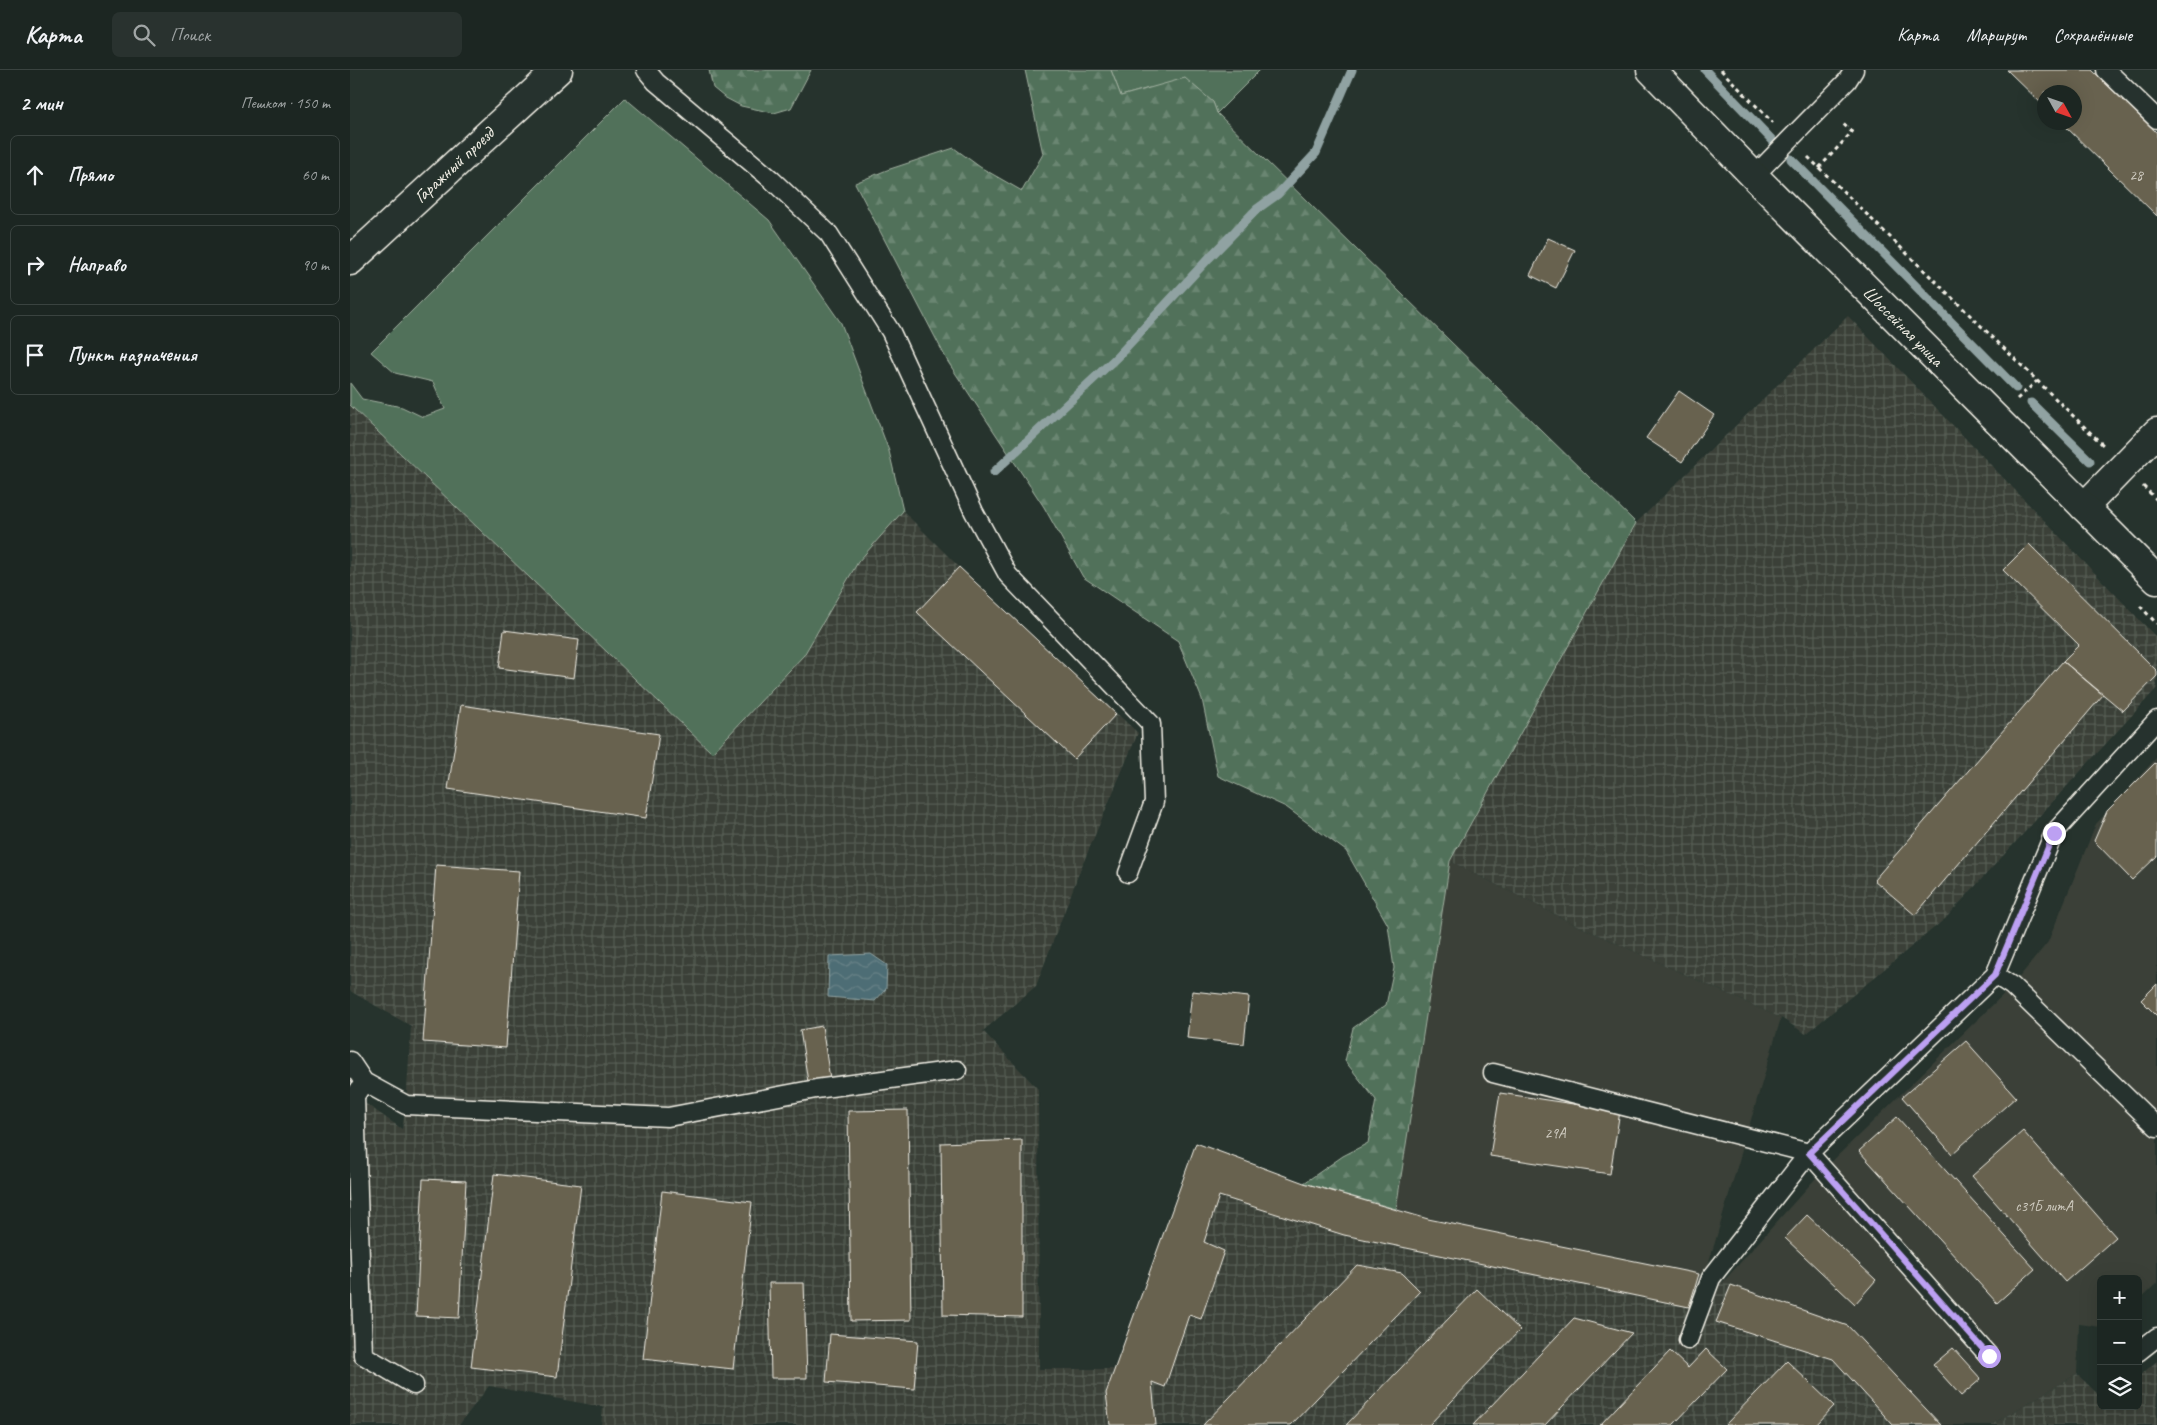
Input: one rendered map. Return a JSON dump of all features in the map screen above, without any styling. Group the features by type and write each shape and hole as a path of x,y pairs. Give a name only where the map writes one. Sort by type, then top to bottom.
{"main road":[{"name":"Гаражный проезд","path":"350,261 558,70"},
{"name":"Шоссейная улица","path":"1651,70 1754,176 2157,580"},
{"path":"2084,507 2157,432"}],"lane":[{"path":"646,70 656,82 772,180 828,234 890,332 974,512 1008,575 1151,724 1154,802 1128,873"},
{"path":"1754,176 1847,81 1854,70"},
{"path":"2106,70 2157,119"},
{"path":"1688,1340 1711,1278 1809,1153 1995,975 2054,833 2156,724"},
{"path":"1995,975 2012,986 2157,1127"},
{"path":"350,1061 364,1082 406,1105 668,1117 816,1089 957,1070"},
{"path":"1493,1073 1809,1153 1989,1356"},
{"path":"364,1082 355,1096 362,1355 414,1385"},
{"path":"2142,1349 2157,1337"}],"path":[{"path":"1721,70 1790,140 2124,466"},
{"path":"1819,168 1852,132 1838,119"}],"shaded area":[{"path":"1848,316 2157,638 2157,688 1946,918 1806,1034 1781,1018 1570,922 1450,861 1636,523"},
{"path":"350,405 804,655 858,562 903,511 959,567 1138,733 1079,873 1036,986 983,1031 1038,1089 1039,1369 1114,1369 1196,1143 1304,1183 1428,1219 1699,1274 1848,1326 1941,1425 601,1425 603,1407 489,1386 459,1425 350,1425 350,1090 355,1096 402,1129 406,1105 411,1026 350,991"},
{"path":"2157,757 2157,1283 2142,1297 2142,1275 2097,1275 2097,1326 2079,1324 2077,1374 1991,1425 1941,1425 1848,1326 1722,1283 1824,1169 2012,986 2048,942 2096,824"},
{"path":"1450,861 1570,922 1781,1018 1705,1276 1428,1219 1396,1209"},
{"path":"2157,1361 2157,1425 1991,1425 2077,1374 2097,1393 2097,1410 2142,1410 2142,1374"}],"green space":[{"path":"709,70 811,70 791,108 774,113 741,106 724,97 713,88"},
{"path":"1025,70 1111,70 1121,96 1185,78 1213,102 1217,113 1636,523 1450,861 1396,1209 1304,1183 1343,1156 1368,1143 1376,1100 1345,1061 1353,1028 1386,1005 1394,968 1388,925 1346,851 1286,807 1218,776 1202,699 1178,641 1083,577 1044,507 948,362 855,183 887,170 954,148 980,167 1022,191 1043,154"},
{"path":"1111,70 1260,70 1217,113 1213,102 1149,88 1121,96"},
{"path":"625,98 769,220 841,323 889,451 903,511 858,562 804,655 712,753 350,405 350,383 362,399 402,407 423,417 445,409 433,382 395,373 371,352"}],"water":[{"path":"871,954 887,965 886,989 875,1001 828,997 829,956"}],"building":[{"path":"2007,70 2092,70 2157,133 2157,216 2069,130 2082,130 2082,85 2037,85 2037,99"},
{"path":"1548,238 1575,250 1556,288 1530,275"},
{"path":"1679,391 1714,415 1682,462 1646,438"},
{"path":"2029,544 2157,671 2157,676 2123,711 2063,661 2079,645 2003,570"},
{"path":"959,567 1116,714 1074,759 917,612"},
{"path":"504,630 579,640 574,678 499,668"},
{"path":"2063,661 2103,695 1915,915 1874,880"},
{"path":"461,705 659,734 646,818 448,789"},
{"path":"2155,763 2157,765 2157,856 2132,880 2094,841 2107,811"},
{"path":"436,865 519,871 506,1048 423,1042"},
{"path":"2157,984 2157,1016 2141,1000"},
{"path":"1192,991 1249,997 1244,1044 1187,1038"},
{"path":"822,1026 830,1079 808,1082 800,1030"},
{"path":"1966,1041 2016,1097 1952,1154 1902,1097"},
{"path":"1500,1093 1620,1111 1610,1174 1490,1156"},
{"path":"908,1110 911,1320 851,1321 848,1111"},
{"path":"1897,1117 2035,1269 1997,1303 1859,1151"},
{"path":"2023,1131 2116,1237 2065,1282 1972,1176"},
{"path":"1022,1140 1022,1317 943,1315 941,1143"},
{"path":"1196,1143 1304,1183 1428,1219 1699,1274 1689,1307 1344,1235 1219,1196 1204,1242 1224,1251 1201,1319 1189,1315 1165,1387 1152,1382 1156,1425 1110,1425 1106,1393"},
{"path":"494,1174 581,1185 557,1377 471,1367"},
{"path":"423,1179 466,1181 459,1318 416,1316"},
{"path":"662,1191 752,1202 733,1369 643,1359"},
{"path":"1807,1215 1876,1280 1855,1304 1785,1238"},
{"path":"1357,1265 1402,1273 1420,1291 1291,1425 1203,1425"},
{"path":"769,1283 804,1283 807,1378 771,1378"},
{"path":"1731,1285 1848,1326 1941,1425 1893,1425 1833,1359 1716,1322"},
{"path":"1477,1289 1520,1330 1429,1425 1346,1425"},
{"path":"1574,1318 1632,1333 1545,1425 1473,1425"},
{"path":"830,1334 918,1341 914,1389 826,1382"},
{"path":"1953,1348 1981,1379 1961,1396 1933,1365"},
{"path":"1706,1349 1727,1369 1673,1425 1600,1425 1670,1351 1688,1368"},
{"path":"1787,1361 1834,1406 1816,1425 1725,1425"}],"waterway":[{"path":"994,472 1117,357 1209,258 1257,209 1278,194 1316,153 1352,70"},
{"path":"1705,70 1774,142"},
{"path":"1791,159 2016,388"},
{"path":"2031,403 2090,461"}],"route":[{"path":"1989,1356 1809,1153 1995,975 2054,833"}]}
